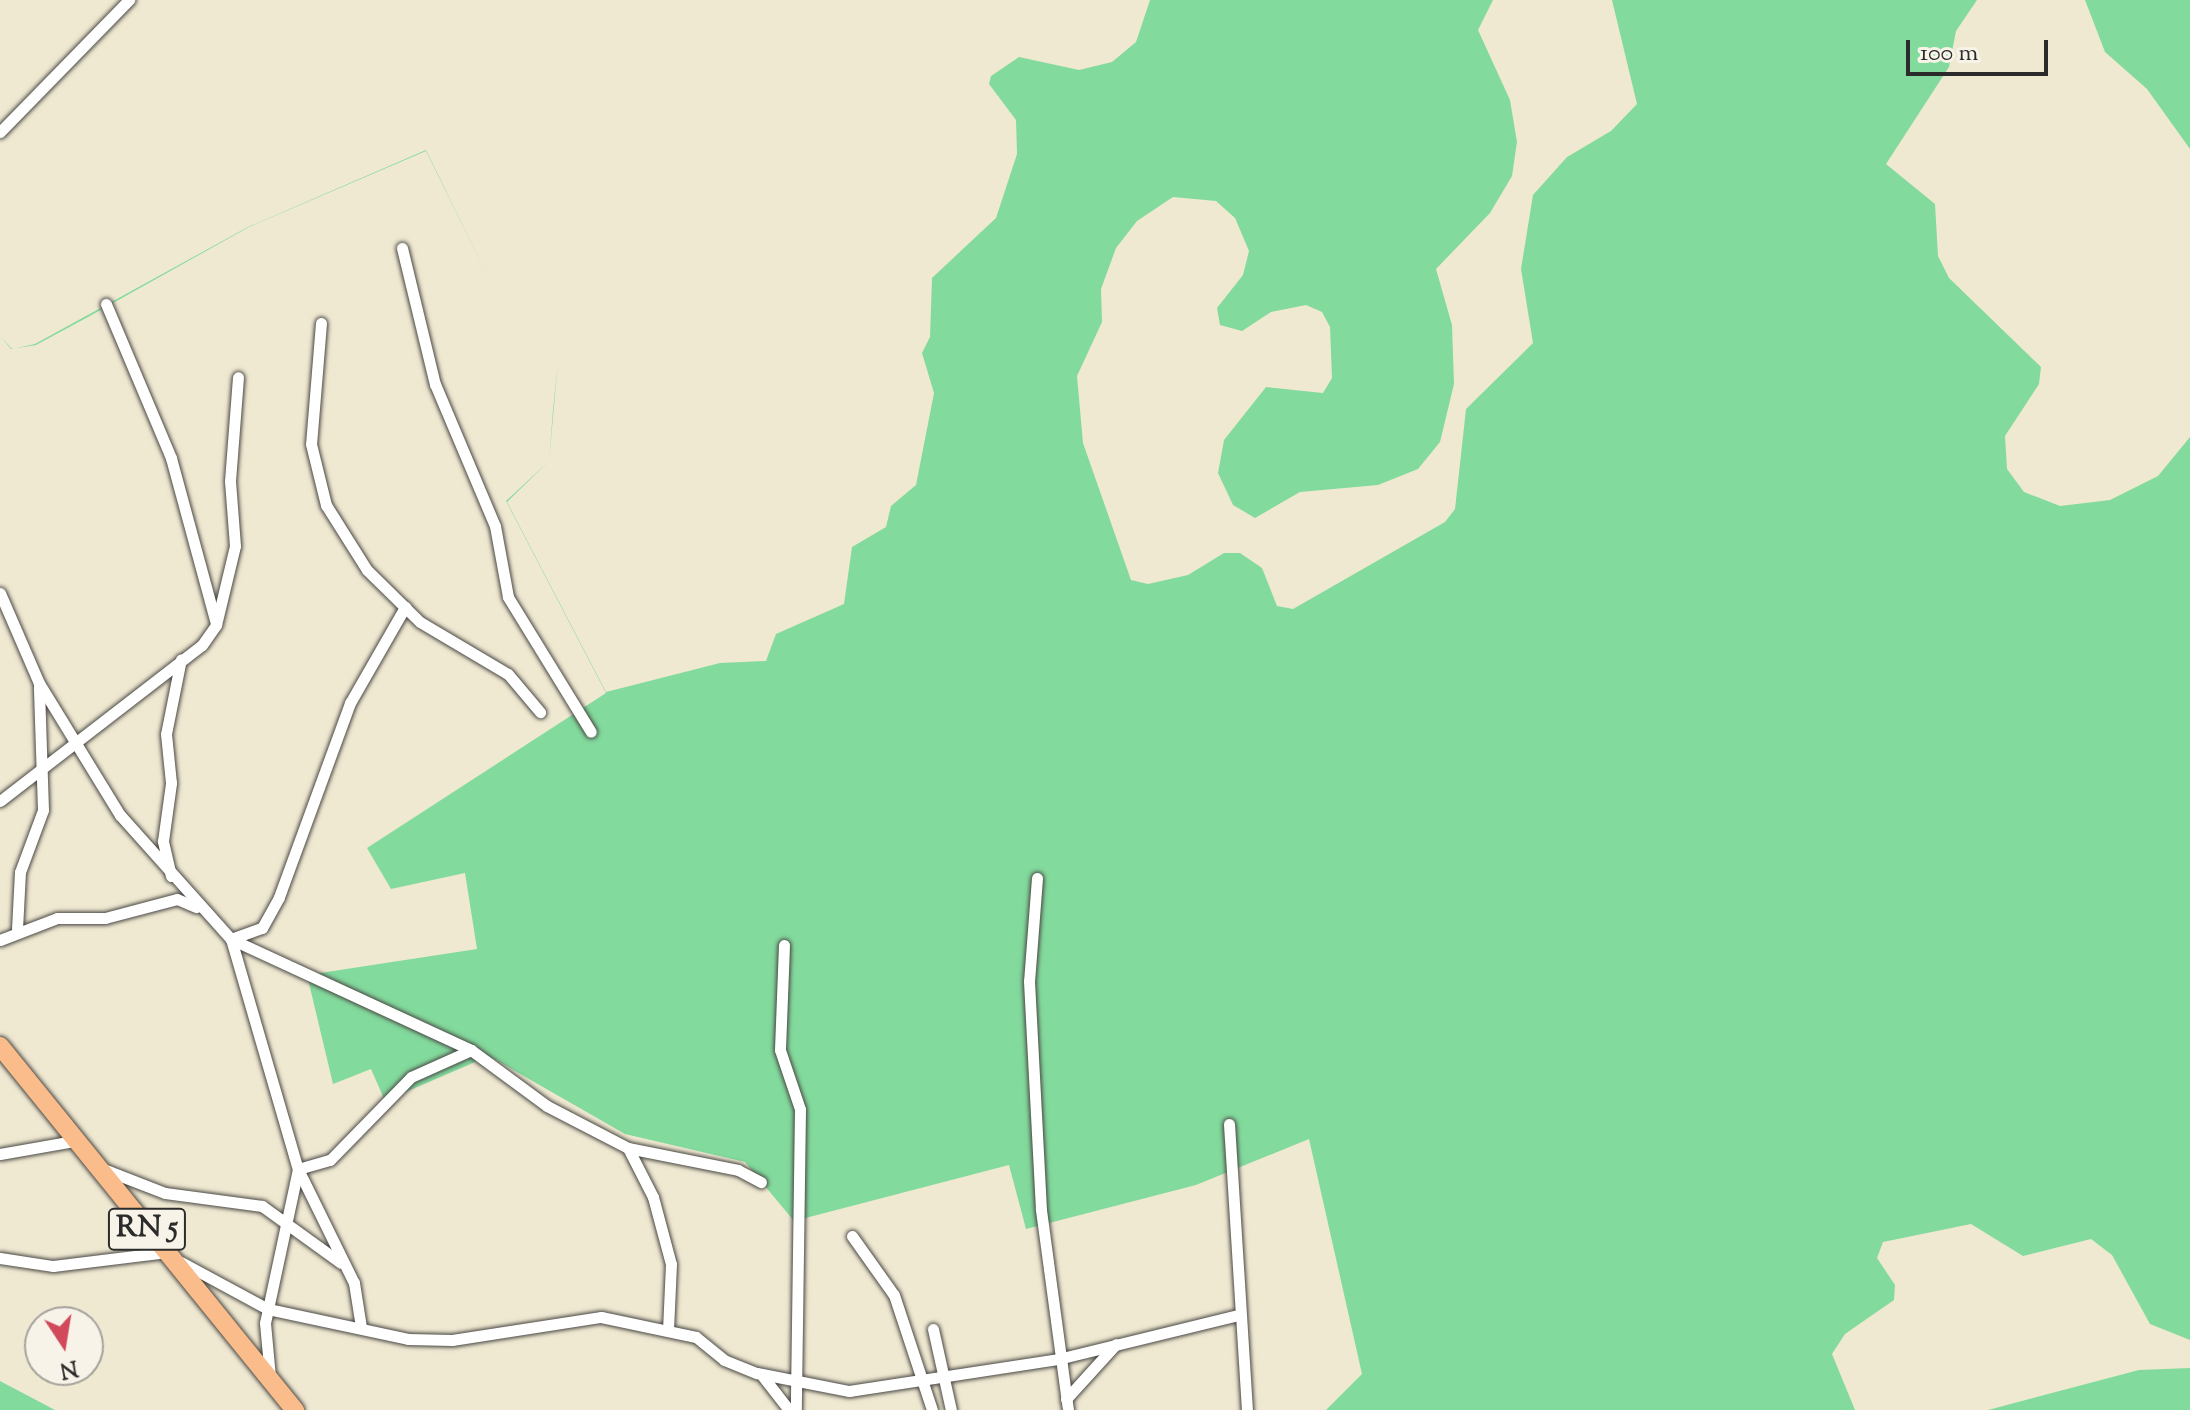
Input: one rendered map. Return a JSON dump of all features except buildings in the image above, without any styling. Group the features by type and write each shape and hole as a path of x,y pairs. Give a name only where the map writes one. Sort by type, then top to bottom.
{"main road":[{"name":"RN 5","path":"0,1046 295,1410"}],"street":[{"path":"0,132 129,0"},
{"path":"402,248 435,384 495,526 508,597 591,732"},
{"path":"106,304 171,458 216,625"},
{"path":"321,323 311,444 326,505 367,570 405,607 508,674 540,712"},
{"path":"0,801 181,659 216,625 235,546 230,481 238,377"},
{"path":"0,593 39,683 74,741 172,877 197,907 231,939 471,1050 547,1106 628,1148 738,1170 761,1182"},
{"path":"231,939 262,928 279,897 350,703 405,607"},
{"path":"172,877 163,841 171,783 166,734 181,659"},
{"path":"17,929 20,872 43,810 37,772 44,735 39,683"},
{"path":"1037,878 1029,981 1041,1210 1058,1359 1067,1404"},
{"path":"0,940 17,929 177,899 197,907"},
{"path":"231,939 298,1169 345,1266 361,1327"},
{"path":"784,945 780,1050 800,1109 796,1410"},
{"path":"298,1169 330,1160 411,1077 471,1050"},
{"path":"1229,1124 1247,1410"},
{"path":"0,1154 74,1141"},
{"path":"628,1148 653,1197 671,1264 668,1331"},
{"path":"94,1165 165,1193 262,1206 345,1266"},
{"path":"270,1379 268,1309 283,1219 298,1169"},
{"path":"852,1236 894,1295 932,1410"},
{"path":"0,1258 79,1265 164,1249 268,1309 452,1340 601,1317 696,1337 724,1360 761,1374 849,1391 921,1384 1058,1359 1239,1315"},
{"path":"933,1329 948,1378 951,1410"},
{"path":"1067,1404 1116,1344"},
{"path":"761,1374 789,1410"}],"green space":[{"path":"1150,0 1493,0 1478,30 1510,100 1517,142 1512,176 1490,213 1436,269 1452,325 1454,384 1440,442 1418,469 1378,485 1300,492 1255,518 1233,505 1218,473 1224,440 1266,387 1323,393 1332,378 1330,327 1322,312 1306,305 1271,312 1242,331 1220,325 1217,308 1243,275 1249,251 1235,218 1216,201 1173,197 1137,221 1116,248 1101,289 1102,322 1077,376 1083,443 1131,580 1148,584 1188,575 1224,553 1240,553 1262,568 1277,606 1293,609 1445,522 1455,509 1466,409 1533,343 1521,269 1533,195 1567,157 1611,131 1637,104 1612,0 1977,0 1956,31 1949,67 1886,164 1935,204 1938,256 1949,278 2041,367 2039,384 2005,436 2007,469 2024,492 2060,506 2110,500 2158,476 2190,437 2190,1340 2150,1324 2112,1255 2091,1239 2023,1256 1971,1224 1883,1242 1877,1258 1895,1285 1894,1300 1845,1334 1832,1354 1855,1410 1326,1410 1362,1374 1309,1139 1196,1185 1026,1229 1009,1165 794,1221 745,1162 625,1134 489,1056 385,1101 371,1069 333,1084 307,975 477,949 465,873 391,889 367,848 606,693 506,501 549,461 507,502 606,692 720,663 766,661 776,634 844,604 852,547 886,527 891,506 916,485 934,393 922,353 930,337 932,278 996,218 1017,154 1016,120 989,84 991,76 1019,57 1079,70 1112,62 1136,42"},
{"path":"2085,0 2190,0 2190,149 2147,89 2105,52"},
{"path":"426,150 492,285 426,151 249,227 36,345 15,348 35,344 248,227"},
{"path":"2190,1368 2190,1410 1988,1410 2139,1370"},
{"path":"0,1381 55,1410 0,1410"}]}
